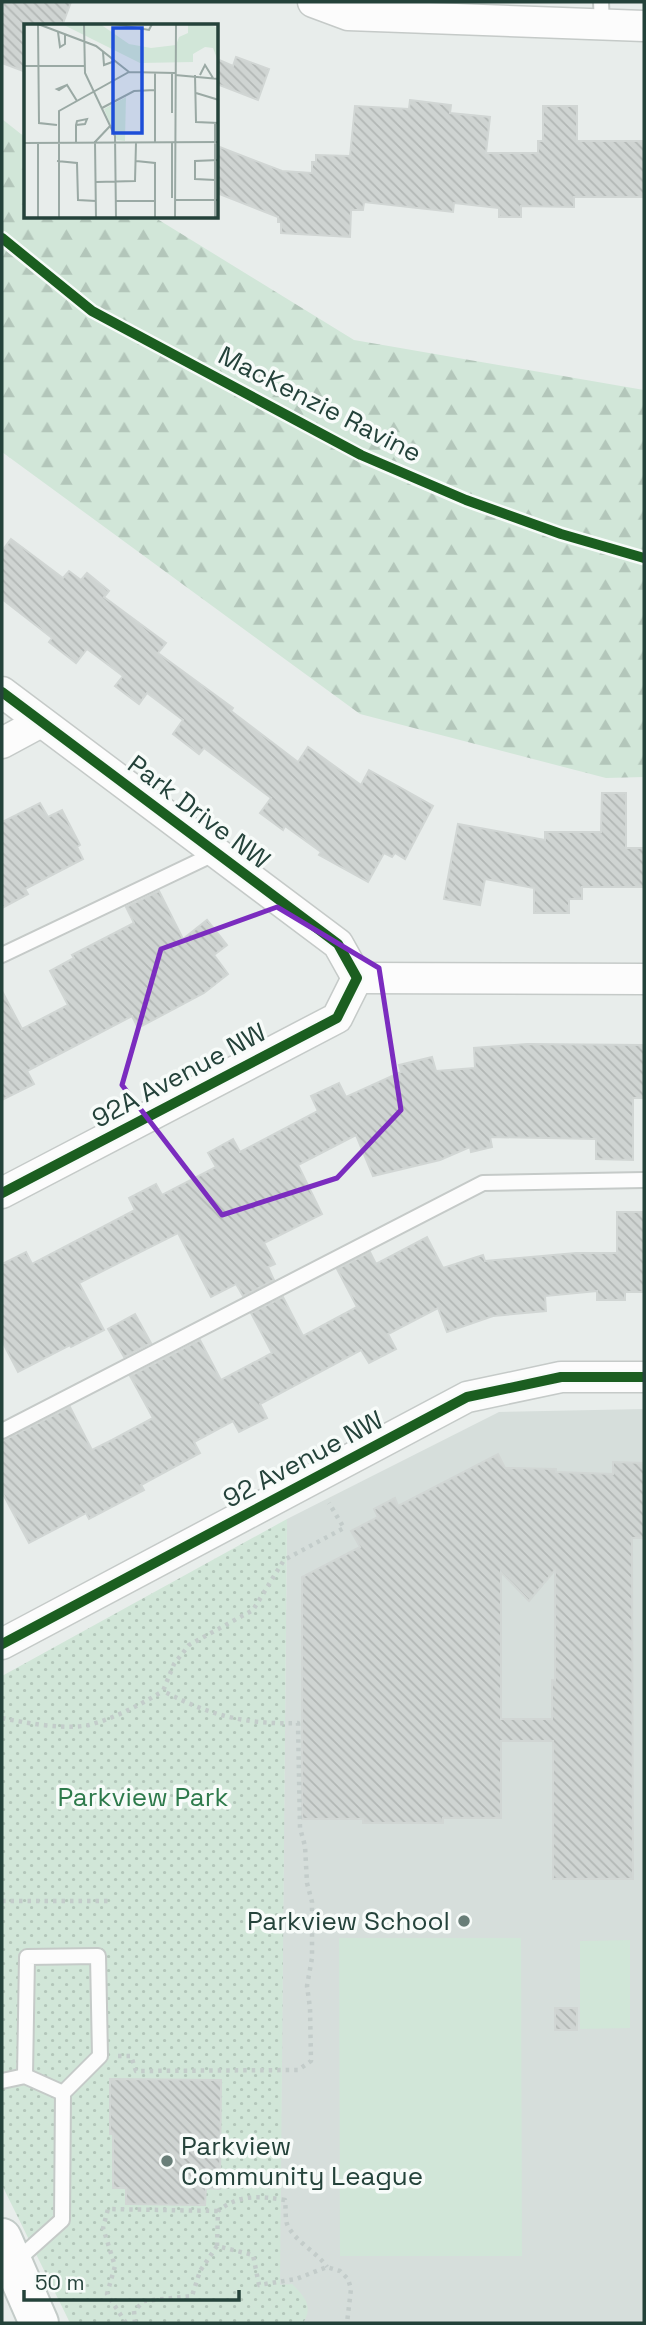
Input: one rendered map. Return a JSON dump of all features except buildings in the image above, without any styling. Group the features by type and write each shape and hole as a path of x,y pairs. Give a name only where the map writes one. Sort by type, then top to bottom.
{"street":[{"path":"313,2 348,8 601,13 644,26"},
{"name":"Park Drive NW","path":"2,692 338,944 357,978"},
{"path":"2,743 41,722"},
{"path":"357,978 644,979"},
{"name":"92A Avenue NW","path":"2,1192 337,1018 357,978"},
{"name":"92 Avenue NW","path":"2,1644 467,1397 561,1377 644,1377"},
{"path":"7,2251 39,2323"}],"lane":[{"path":"2,956 216,853"},
{"path":"2,1430 483,1183 644,1180"},
{"path":"7,2251 62,2220 63,2093 100,2056 98,1956 27,1957 25,2076"},
{"path":"2,2081 25,2076 63,2093"}],"path":[{"path":"2,1718 38,1725 87,1725 135,1708 163,1692 174,1664 189,1645 253,1610 284,1560 344,1528 314,1479"},
{"path":"100,2056 131,2056 136,2071 298,2070 311,2062 307,1986 312,1958 312,1902 300,1828 298,1723 265,1724 224,1716 191,1706 163,1692"},
{"path":"2,1901 112,1901"},
{"path":"126,2323 107,2294 115,2266 103,2228 108,2209 218,2211 230,2201 263,2196 285,2200 286,2222 295,2236 319,2255 327,2267"},
{"path":"135,2323 134,2311 144,2301 192,2296 200,2271 216,2246 218,2211"},
{"path":"216,2246 253,2255 260,2285 296,2279 327,2267 340,2271 348,2279 351,2289 347,2323"}],"highlighted area":[{"path":"277,907 379,968 401,1110 337,1178 222,1215 122,1085 161,949"}],"shaded area":[{"name":"Parkview School","path":"644,1409 644,2323 279,2323 287,1519 499,1412"}],"green space":[{"path":"2,119 24,136 24,219 157,219 354,340 644,390 644,777 606,778 360,714 2,452"},
{"name":"Parkview Park","path":"287,1519 280,2285 292,2284 306,2302 308,2311 303,2323 70,2323 2,2185 2,1676"},
{"path":"339,1938 521,1938 522,2256 340,2256"},
{"path":"630,1940 630,2028 580,2029 580,1941"}],"cycle path":[{"name":"MacKenzie Ravine","path":"2,238 92,311 361,455 466,500 561,534 644,558"},
{"path":"2,692 338,944 357,978 337,1018 2,1193"},
{"path":"2,1644 467,1397 561,1377 644,1377"}],"place":[{"name":"Parkview School","path":"464,1921"},
{"name":"Parkview Community League","path":"167,2161"}]}
